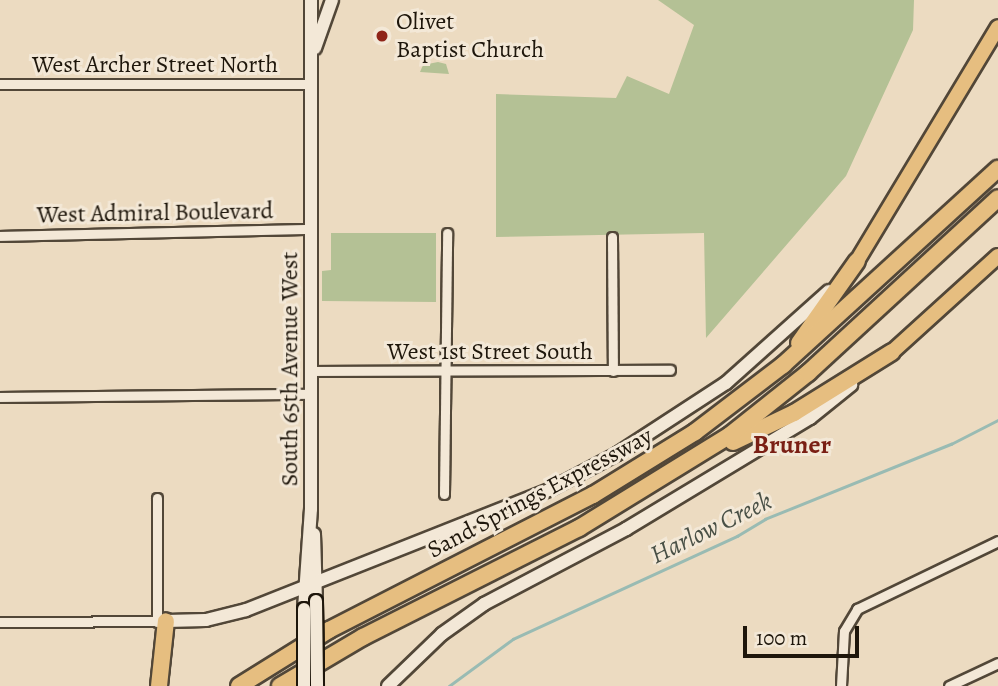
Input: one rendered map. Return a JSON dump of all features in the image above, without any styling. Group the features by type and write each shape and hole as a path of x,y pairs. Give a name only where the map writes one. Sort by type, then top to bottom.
{"highway":[{"name":"Sand Springs Expressway","path":"239,686 330,630 625,477 695,432 783,365 998,169"},
{"name":"Sand Springs Expressway","path":"280,686 374,631 579,528 689,462 808,373 998,198"},
{"path":"783,365 857,261"},
{"path":"689,462 794,413 892,352"},
{"path":"159,686 162,622"}],"main road":[{"name":"South 65th Avenue West","path":"311,0 311,509 316,582 317,686"},
{"path":"311,59 332,0"},
{"path":"162,622 217,618 303,589 512,506 617,454 726,383 788,332 857,261 998,27"},
{"path":"388,686 442,634 484,604 626,529 810,418 892,352 998,256"},
{"name":"South 65th Avenue West","path":"304,686 303,589 311,509"}],"street":[{"name":"West Archer Street North","path":"0,84 311,84"},
{"name":"West Admiral Boulevard","path":"0,236 311,229"},
{"path":"444,494 447,233"},
{"path":"611,237 613,371"},
{"name":"West 1st Street South","path":"310,371 670,370"},
{"path":"0,397 310,394"},
{"path":"0,622 162,622 158,498"},
{"path":"841,686 844,631 857,610 998,541"},
{"path":"949,686 998,663"}],"green space":[{"path":"658,0 914,0 913,30 846,176 706,338 704,233 496,237 496,94 616,98 627,76 669,94 694,25"},
{"path":"438,62 446,64 449,74 420,72 423,65"},
{"path":"331,233 436,233 436,302 322,301 322,271 331,270"}],"waterway":[{"name":"Harlow Creek","path":"449,686 513,639 737,536 765,519 951,444 998,420"}],"place":[{"name":"Olivet Baptist Church","path":"382,36"}],"district":[{"name":"Bruner","path":"792,445"}]}
